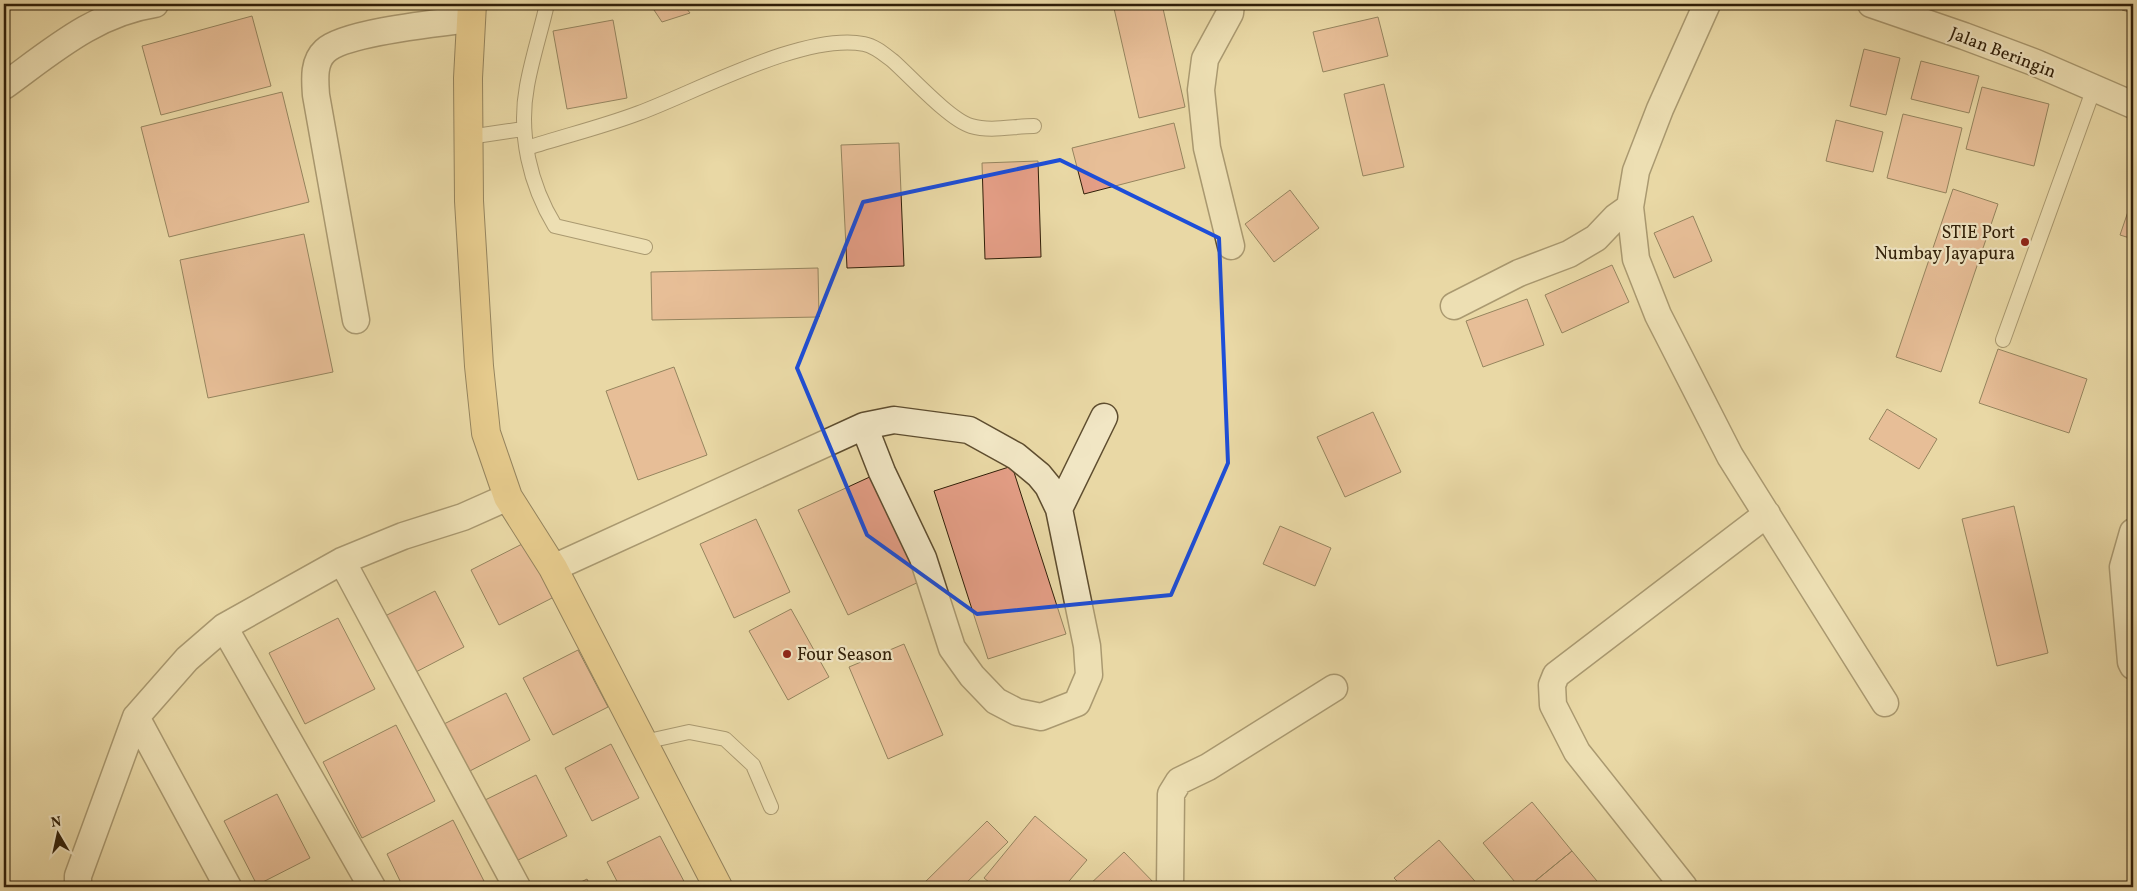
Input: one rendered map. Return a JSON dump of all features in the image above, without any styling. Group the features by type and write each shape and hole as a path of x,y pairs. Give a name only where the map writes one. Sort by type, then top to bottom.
{"highway":[{"path":"471,11 469,202 479,366 486,433 508,497 553,568 718,887"}],"street":[{"path":"4,86 95,22 141,6 155,4"},
{"path":"1231,4 1230,13 1205,59 1201,90 1207,148 1231,246"},
{"path":"1707,4 1660,109 1636,171 1630,206 1636,259 1658,315 1730,456 1885,703"},
{"name":"Jalan Beringin","path":"1872,4 1964,36 2133,105"},
{"path":"356,320 318,104 315,72 325,51 348,39 471,11"},
{"path":"1454,306 1519,273 1569,254 1596,238 1616,217 1630,206"},
{"path":"1059,509 1104,417"},
{"path":"553,568 864,426 894,420 969,430 1016,456 1039,475 1048,486 1059,509 1087,646 1089,674 1077,702 1040,717 1017,712 996,701 972,676 952,648 923,558 886,480 864,426"},
{"path":"80,884 136,717 187,659 224,627 342,561 403,536 463,517 508,497"},
{"path":"1684,887 1577,752 1553,705 1552,685 1556,674 1767,514"},
{"path":"2133,532 2128,569 2131,662 2133,666"},
{"path":"342,561 517,887"},
{"path":"224,627 372,887"},
{"path":"1170,887 1171,794 1179,781 1208,767 1334,688"},
{"path":"136,717 228,887"}],"lane":[{"path":"547,4 526,87 524,129 533,178 542,205 555,226 645,247"},
{"path":"527,148 638,113 746,68 805,48 838,42 865,44 882,52 956,119 971,126 994,129 1034,126"},
{"path":"2003,340 2094,88"},
{"path":"469,137 524,129"},
{"path":"644,742 689,732 725,740 753,765 771,807"}],"highlighted area":[{"path":"1060,160 1219,238 1228,463 1171,595 977,614 867,535 797,368 863,202"}],"building":[{"path":"650,4 683,4 690,13 662,22"},
{"path":"1113,4 1162,4 1185,107 1139,118"},
{"path":"2123,4 2133,4 2133,13 2122,10"},
{"path":"252,16 271,86 161,115 142,46"},
{"path":"1378,17 1388,56 1323,72 1313,32"},
{"path":"613,20 627,98 567,109 553,31"},
{"path":"1864,49 1900,58 1886,115 1850,106"},
{"path":"1921,61 1979,76 1969,113 1911,99"},
{"path":"1384,84 1404,167 1363,176 1344,94"},
{"path":"1982,87 2049,104 2034,166 1966,149"},
{"path":"282,92 309,202 169,237 141,127"},
{"path":"1903,114 1962,128 1946,193 1887,178"},
{"path":"1836,120 1883,132 1873,172 1826,161"},
{"path":"1174,123 1185,168 1084,194 1072,148"},
{"path":"899,143 904,266 847,268 841,145"},
{"path":"1038,161 1041,257 985,259 982,163"},
{"path":"1953,189 1998,204 1941,372 1896,357"},
{"path":"1290,190 1319,228 1274,262 1245,224"},
{"path":"2133,197 2133,239 2120,235"},
{"path":"1693,216 1712,261 1674,278 1654,233"},
{"path":"304,234 333,372 208,398 180,260"},
{"path":"1612,265 1629,302 1562,333 1545,295"},
{"path":"818,268 819,317 652,320 651,272"},
{"path":"1527,299 1544,345 1483,367 1466,321"},
{"path":"1998,349 2087,379 2069,433 1979,403"},
{"path":"674,367 707,455 638,480 606,391"},
{"path":"1887,409 1937,439 1919,469 1869,439"},
{"path":"1373,412 1401,472 1345,497 1317,437"},
{"path":"1012,466 1066,634 988,659 934,491"},
{"path":"874,475 923,580 848,615 798,510"},
{"path":"2014,506 2048,653 1997,666 1962,519"},
{"path":"756,519 790,592 734,618 700,544"},
{"path":"1280,526 1331,548 1315,586 1263,564"},
{"path":"530,540 558,595 499,625 471,570"},
{"path":"435,591 464,647 412,674 383,617"},
{"path":"791,609 829,677 788,700 749,631"},
{"path":"338,618 375,689 305,724 269,653"},
{"path":"904,644 943,735 888,759 849,667"},
{"path":"578,650 608,707 553,735 523,678"},
{"path":"506,693 530,740 466,773 442,725"},
{"path":"396,725 435,801 362,838 323,762"},
{"path":"611,744 639,798 592,821 565,768"},
{"path":"536,775 567,836 510,864 479,803"},
{"path":"277,794 310,858 257,885 224,821"},
{"path":"1532,802 1572,851 1528,887 1519,887 1483,843"},
{"path":"1035,816 1087,860 1064,887 995,887 984,878"},
{"path":"453,820 487,887 403,887 387,854"},
{"path":"987,821 1008,842 962,887 920,887"},
{"path":"660,836 687,887 620,887 607,862"},
{"path":"1439,840 1480,887 1403,887 1394,878"},
{"path":"1572,851 1602,887 1528,887"},
{"path":"1124,852 1158,887 1087,887"},
{"path":"587,879 591,887 571,887"}],"place":[{"name":"STIE Port Numbay Jayapura","path":"2025,242"},
{"name":"Four Season","path":"787,654"}]}
